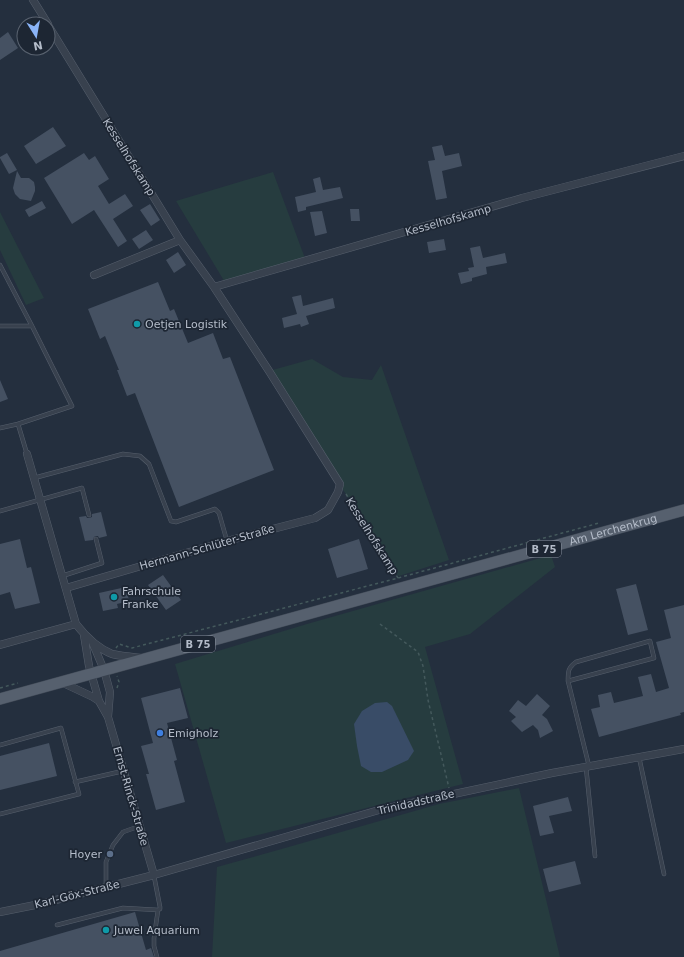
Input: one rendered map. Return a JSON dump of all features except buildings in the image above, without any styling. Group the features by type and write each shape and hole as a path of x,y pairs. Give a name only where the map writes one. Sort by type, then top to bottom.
{"main road":[{"name":"Am Lerchenkrug","path":"404,588 684,510"},
{"name":"B 75","path":"0,699 404,588"}],"street":[{"name":"Kesselhofskamp","path":"33,0 43,16"},
{"name":"Kesselhofskamp","path":"56,37 180,240 214,287 340,484 338,492"},
{"name":"Kesselhofskamp","path":"214,287 522,198 684,156"},
{"path":"94,275 180,240"},
{"path":"27,454 76,624 93,644 113,654 144,659"},
{"name":"Hermann-Schlüter-Straße","path":"66,588 227,541 315,518 328,510 338,492"},
{"path":"0,645 76,624"},
{"path":"84,635 91,674"},
{"path":"93,644 104,670"},
{"name":"Ernst-Rinck-Straße","path":"104,670 110,692 108,717"},
{"name":"Ernst-Rinck-Straße","path":"91,674 99,701 108,717 154,875"},
{"path":"61,682 99,701"},
{"name":"Trinidadstraße","path":"154,875 379,810 588,766 684,749"},
{"name":"Karl-Göx-Straße","path":"0,912 40,904 154,875"}],"lane":[{"path":"0,265 72,406 18,424 0,428"},
{"path":"0,326 32,326"},
{"path":"18,424 27,454"},
{"path":"34,478 123,454 140,456 148,464 171,520 176,522 215,509 219,513 227,541"},
{"path":"0,511 82,488 89,515"},
{"path":"62,576 102,563 96,539"},
{"path":"568,681 654,658 650,641 576,662 570,666 568,681 588,766 595,856"},
{"path":"0,745 61,728 79,794 0,814"},
{"path":"639,757 664,874"},
{"path":"75,782 124,770"},
{"path":"106,887 106,862 113,846 123,832 140,826"},
{"path":"154,875 160,907 158,910 154,946 157,957"},
{"path":"57,924 123,908 158,910"}],"path":[{"name":"Kesselhofskamp","path":"340,484 404,588"},
{"path":"113,654 119,644 132,648 398,578 601,522"},
{"path":"380,624 418,652 423,666 428,700 450,794"}],"green space":[{"path":"273,172 306,261 226,284 176,201"},
{"path":"0,212 44,298 26,305 0,250"},
{"path":"312,359 343,377 372,380 381,365 449,560 399,576 395,573 269,371"},
{"path":"551,555 555,567 470,634 425,647 463,784 226,843 175,664 307,624"},
{"path":"519,788 560,957 212,957 217,867 439,804"}],"water":[{"path":"387,702 392,706 414,751 408,760 382,772 371,772 361,766 354,724 362,711 375,703"}],"place":[{"name":"Oetjen Logistik","path":"137,324"},
{"name":"Fahrschule Franke","path":"114,597"},
{"name":"Emigholz","path":"160,733"},
{"name":"Hoyer","path":"110,854"},
{"name":"Juwel Aquarium","path":"106,930"}]}
